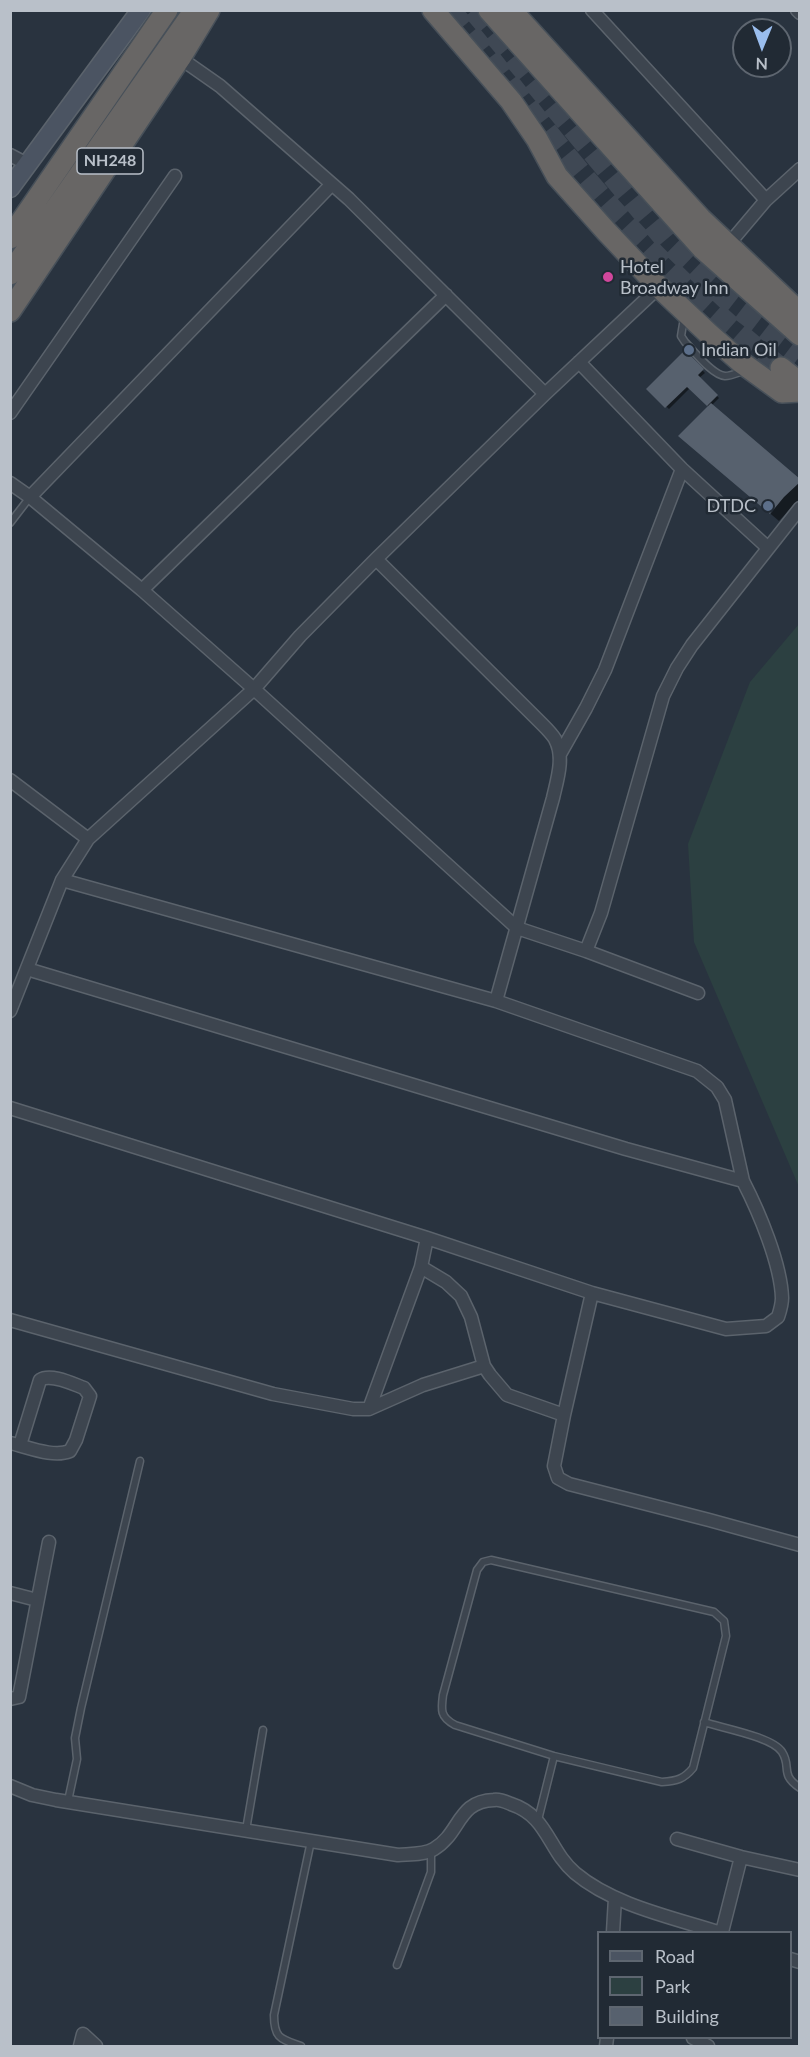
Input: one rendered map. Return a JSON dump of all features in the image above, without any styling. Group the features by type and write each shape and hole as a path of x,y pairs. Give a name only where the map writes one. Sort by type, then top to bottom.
{"highway":[{"name":"NH248","path":"10,238 167,10"},
{"path":"10,274 195,10"},
{"name":"NH248","path":"10,311 180,58 209,10"},
{"path":"433,10 511,101 537,139 557,176 659,287 749,368 782,392 800,391"},
{"path":"489,10 695,241 800,335"},
{"path":"510,10 701,219 800,313"},
{"path":"781,368 800,383"}],"main road":[{"path":"10,188 141,10"}],"street":[{"path":"592,10 766,200"},
{"path":"180,58 220,86 332,184 545,394"},
{"path":"10,155 27,164"},
{"path":"728,245 766,200 799,170"},
{"path":"10,413 175,176"},
{"path":"30,497 332,184"},
{"path":"10,1011 62,880 87,839 254,689 300,636 376,559 545,394 659,287"},
{"path":"142,590 446,295"},
{"path":"579,362 682,469 767,548"},
{"path":"560,754 605,670 682,469"},
{"path":"10,483 142,590 517,928 698,993"},
{"path":"586,951 601,913 663,696 692,645 800,507"},
{"path":"376,559 542,724 555,739 560,754 559,773 553,798 496,1001"},
{"path":"10,780 87,839"},
{"path":"10,1108 427,1238 592,1293 726,1329 766,1326 778,1317 782,1300 780,1277 755,1206 743,1181 725,1100 717,1087 698,1071 496,1001 62,880"},
{"path":"27,969 626,1149 743,1181"},
{"path":"369,1409 421,1267 427,1238"},
{"path":"421,1267 446,1282 461,1296 471,1317 484,1366 507,1395 564,1415"},
{"path":"592,1293 554,1466 558,1478 568,1485 800,1545"},
{"path":"10,1320 273,1394 353,1409 369,1409 423,1385 484,1366"},
{"path":"44,1377 77,1385 88,1391 90,1396 76,1440 70,1451 57,1453 15,1444 40,1380 44,1377"},
{"path":"10,1699 19,1697 49,1542"},
{"path":"10,1593 37,1600"},
{"path":"10,1786 32,1795 398,1855 431,1851 447,1840 465,1811 478,1801 497,1799 523,1808 538,1820 564,1863 575,1874 615,1898 715,1931"},
{"path":"678,1839 741,1857 800,1870"},
{"path":"723,1931 741,1857"},
{"path":"613,1931 615,1898"},
{"path":"80,2046 83,2034 96,2046"}],"lane":[{"path":"10,523 30,497"},
{"path":"68,1801 77,1759 75,1738 81,1708 140,1461"},
{"path":"491,1560 714,1612 724,1621 726,1636 693,1767 686,1777 662,1782 554,1756 454,1725 446,1720 441,1709 477,1570 483,1562 491,1560"},
{"path":"704,1722 770,1742 781,1749 787,1774 791,1782 800,1788"},
{"path":"245,1830 263,1730"},
{"path":"538,1820 554,1756"},
{"path":"301,2046 281,2039 274,2029 274,2015 311,1841"},
{"path":"397,1965 431,1872 431,1851"}],"green space":[{"path":"799,624 799,1187 694,942 688,844 750,682"}],"building":[{"path":"685,350 704,369 698,375 718,395 707,406 687,387 665,408 646,389"},
{"path":"711,403 800,479 800,482 770,514 678,436"}],"tunnel":[{"path":"450,10 567,156 616,213 695,294 781,368"},
{"path":"473,10 669,244 726,299 800,356"}],"place":[{"name":"Hotel Broadway Inn","path":"608,277"},
{"name":"Indian Oil","path":"689,350"},
{"name":"DTDC","path":"768,506"}]}
